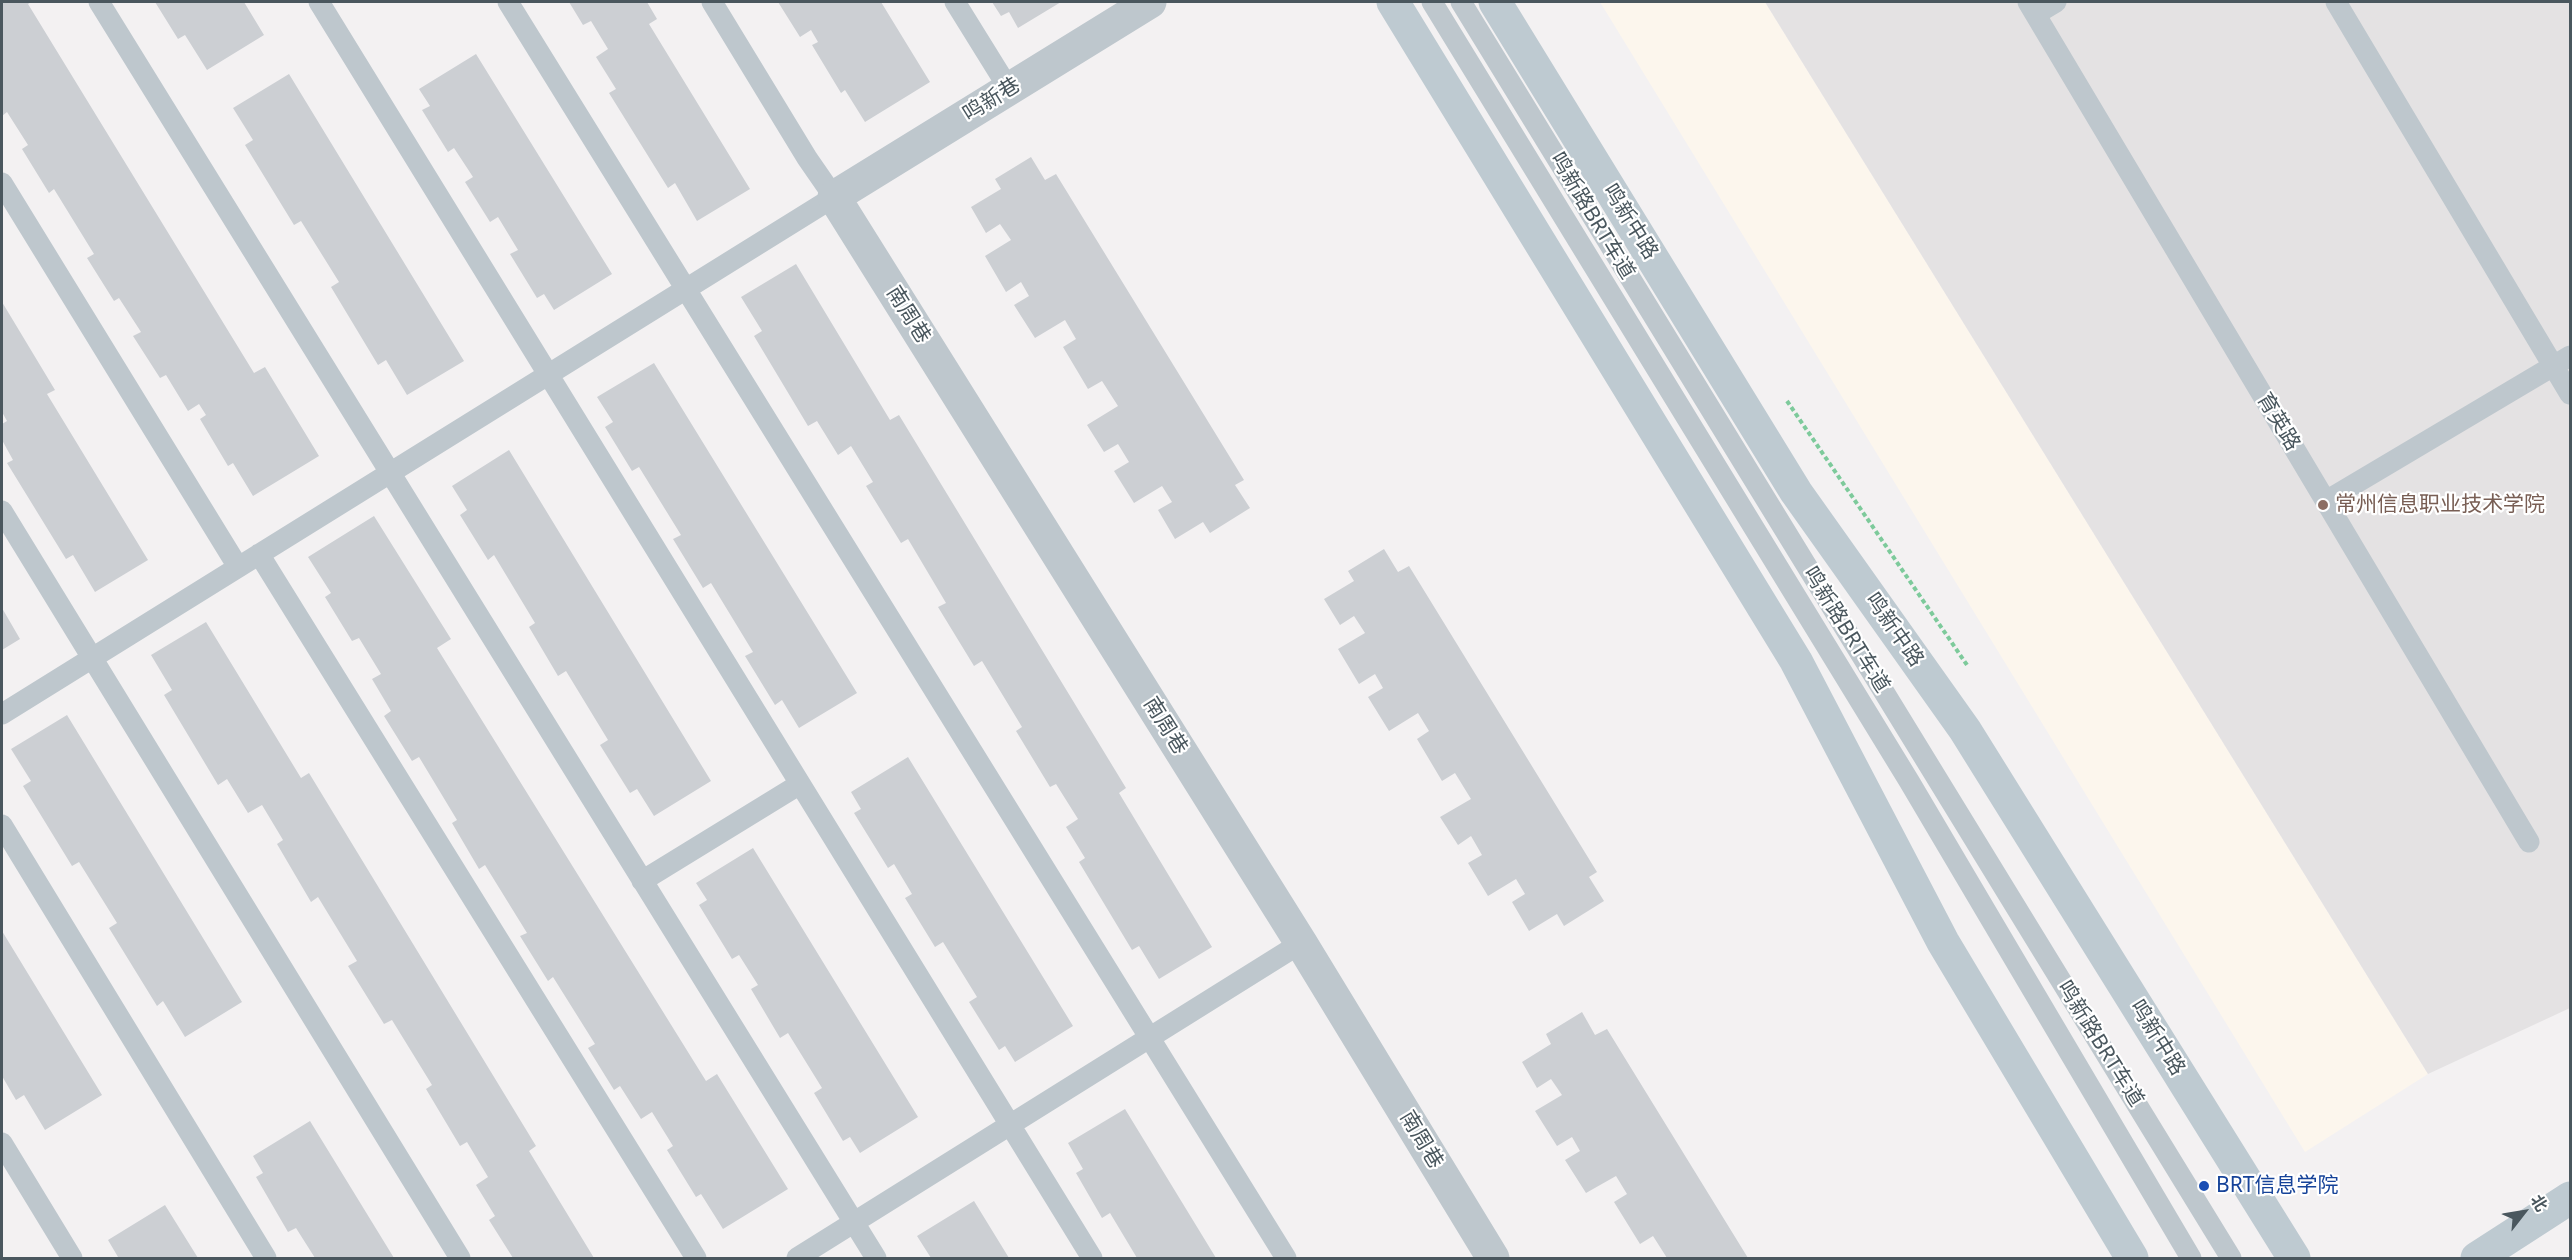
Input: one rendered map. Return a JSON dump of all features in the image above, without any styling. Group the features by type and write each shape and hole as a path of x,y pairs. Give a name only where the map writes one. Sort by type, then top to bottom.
{"main road":[{"path":"1394,2 1796,661 1943,942 2132,1258"},
{"name":"鸣新中路","path":"1495,2 1796,492 1965,730 2294,1258"},
{"path":"2477,1258 2571,1198"}],"street":[{"name":"鸣新巷","path":"834,197 1150,2"},
{"name":"南周巷","path":"834,197 1301,943 1493,1258"}],"lane":[{"path":"99,2 876,1258"},
{"path":"319,2 1092,1258"},
{"path":"508,2 1286,1258"},
{"path":"2,714 834,197 807,158 712,2"},
{"path":"955,2 1010,89"},
{"name":"鸣新路BRT车道","path":"1432,2 1909,781 2191,1258"},
{"name":"鸣新路BRT车道","path":"1461,2 2231,1258"},
{"path":"2032,8 2056,2"},
{"path":"2336,2 2562,361 2571,394"},
{"name":"育英路","path":"2032,8 2529,842"},
{"path":"2,183 238,567"},
{"path":"2326,501 2562,361"},
{"path":"2,511 460,1258"},
{"path":"259,554 696,1258"},
{"path":"642,881 800,784"},
{"path":"2,825 266,1258"},
{"path":"797,1258 1301,943"},
{"path":"2,1143 72,1258"}],"shaded area":[{"path":"1600,2 1765,2 2428,1074 2305,1152"},
{"name":"常州信息职业技术学院","path":"1765,2 2570,2 2570,1008 2428,1074"}],"building":[{"path":"2,2 31,2 28,4 254,373 265,367 319,456 253,496 233,463 228,466 200,419 206,415 199,404 188,411 166,375 160,378 133,336 141,332 119,298 114,301 87,258 94,254 54,189 49,193 22,149 28,145 7,112 2,116"},
{"path":"155,2 244,2 264,35 207,70 185,35 178,39"},
{"path":"569,2 647,2 657,19 649,24 750,189 697,221 675,183 668,188 609,93 616,89 596,57 608,49 591,21 583,25"},
{"path":"778,2 881,2 930,82 865,122 845,90 841,93 812,45 818,42 811,30 800,37"},
{"path":"992,2 1061,2 1018,28 1009,12 1001,16"},
{"path":"476,54 612,274 554,310 544,294 537,298 510,254 518,250 498,217 490,222 465,182 473,177 454,148 448,152 422,110 430,106 419,89"},
{"path":"289,74 464,361 407,395 386,360 378,365 331,287 339,282 301,221 294,225 245,145 253,140 233,108"},
{"path":"1031,157 1045,180 1056,174 1244,480 1235,485 1250,508 1210,533 1203,522 1175,539 1158,510 1172,502 1162,486 1134,503 1114,471 1129,462 1118,444 1104,452 1087,425 1118,406 1102,381 1088,389 1063,347 1076,339 1065,320 1035,338 1014,305 1029,296 1021,282 1006,292 985,256 1011,240 1000,224 986,233 971,207 1001,189 995,179"},
{"path":"796,264 890,420 899,415 1126,788 1119,793 1212,947 1159,979 1139,946 1132,950 1079,862 1085,858 1066,827 1078,819 1056,784 1050,787 1016,731 1022,727 982,661 974,666 938,607 946,603 908,539 901,543 866,486 873,482 851,446 838,455 817,421 808,426 754,336 762,331 741,297"},
{"path":"2,302 55,390 47,394 148,560 95,592 73,555 66,559 7,463 13,460 2,440 2,424 7,421 2,412"},
{"path":"654,363 857,693 799,728 782,700 775,705 745,656 753,652 711,583 703,588 673,539 681,535 639,467 632,471 605,427 613,422 597,397"},
{"path":"509,450 711,781 654,816 637,789 630,793 600,745 608,740 566,671 558,676 529,627 535,623 494,555 488,560 460,515 467,510 452,486"},
{"path":"374,516 451,639 437,648 706,1081 717,1074 788,1189 723,1229 701,1194 696,1197 667,1150 673,1146 652,1112 641,1119 620,1086 614,1090 588,1048 595,1044 553,977 548,981 520,936 527,933 485,865 479,869 452,823 457,820 419,757 412,761 384,716 391,711 372,679 381,674 359,638 352,641 325,597 331,593 308,557"},
{"path":"1384,549 1398,572 1409,566 1597,872 1589,877 1604,901 1564,926 1557,914 1529,931 1512,902 1525,894 1516,879 1488,896 1468,863 1482,855 1471,836 1458,845 1440,817 1471,799 1455,773 1442,781 1417,739 1429,731 1418,713 1389,731 1368,697 1383,688 1375,674 1359,684 1338,649 1365,633 1354,616 1340,625 1324,599 1354,581 1348,571"},
{"path":"2,608 20,639 2,650"},
{"path":"206,622 301,778 309,773 536,1146 529,1151 594,1258 513,1258 489,1220 495,1216 476,1185 488,1177 467,1142 460,1146 426,1089 432,1085 392,1020 384,1024 348,966 357,961 318,897 311,902 277,844 283,840 262,805 248,813 227,779 218,785 164,695 172,690 151,655"},
{"path":"67,715 242,1002 185,1037 163,1001 157,1006 109,928 117,923 79,862 72,866 23,786 31,781 11,749"},
{"path":"908,757 1073,1026 1015,1062 1005,1046 999,1050 969,1002 977,997 943,942 935,947 905,898 912,894 894,864 888,868 854,813 861,809 851,792"},
{"path":"753,848 918,1117 860,1153 850,1137 843,1141 814,1093 822,1088 788,1033 780,1038 751,989 758,985 739,955 732,959 699,905 707,900 696,883"},
{"path":"2,931 102,1095 45,1130 24,1095 16,1100 2,1076"},
{"path":"1582,1012 1595,1035 1607,1029 1748,1258 1667,1258 1653,1236 1640,1244 1614,1202 1627,1194 1616,1176 1586,1193 1565,1160 1580,1151 1572,1137 1557,1146 1535,1111 1562,1095 1551,1079 1537,1088 1522,1062 1551,1044 1546,1034"},
{"path":"1125,1109 1216,1258 1137,1258 1110,1213 1102,1218 1076,1173 1083,1169 1068,1143"},
{"path":"310,1121 394,1258 315,1258 296,1228 288,1232 256,1177 263,1173 253,1156"},
{"path":"974,1201 1009,1258 931,1258 917,1236"},
{"path":"165,1205 198,1258 115,1258 118,1257 108,1240"}],"place":[{"name":"常州信息职业技术学院","path":"2323,505"},
{"name":"BRT信息学院","path":"2204,1186"}]}
